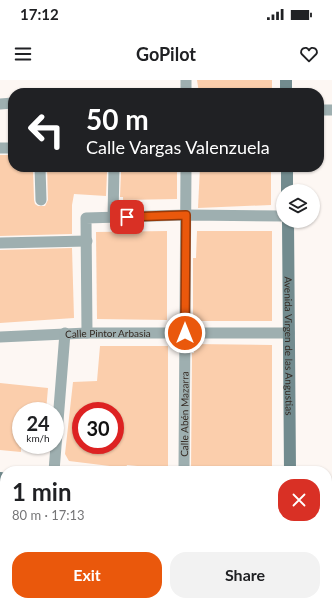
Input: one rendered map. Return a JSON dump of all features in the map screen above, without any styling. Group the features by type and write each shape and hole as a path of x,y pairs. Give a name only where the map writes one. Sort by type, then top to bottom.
{"street":[{"path":"40,172 41,200"},
{"path":"113,218 114,172"},
{"path":"186,172 186,215"},
{"path":"287,172 287,184"},
{"path":"87,333 86,218 186,215 276,216"},
{"name":"Calle Abén Mazarra","path":"184,466 186,215"},
{"name":"Avenida Virgen de las Angustias","path":"288,228 290,466"},
{"path":"0,243 87,242"},
{"path":"54,466 65,333"},
{"name":"Calle Pintor Arbasia","path":"0,337 65,333 289,333"}],"building":[{"path":"197,80 272,80 272,88 198,88"},
{"path":"0,155 8,155 8,172 33,172 34,200 35,204 38,206 45,206 48,200 47,172 107,172 106,196 74,194 72,205 72,234 0,236"},
{"path":"121,172 177,172 177,199 123,200 123,197 120,197"},
{"path":"200,172 271,172 271,205 198,208"},
{"path":"167,231 167,320 97,319 96,232"},
{"path":"197,231 272,231 272,321 193,321 193,258 196,258"},
{"path":"72,248 74,318 0,323 0,250"},
{"path":"194,344 272,345 272,466 191,466 192,353 194,353"},
{"path":"100,346 168,346 168,466 110,466 69,461 65,454 73,382 97,381"},
{"path":"0,383 48,388 47,402 12,402 12,451 0,450"}],"route":[{"path":"127,217 186,215 185,333"}]}
